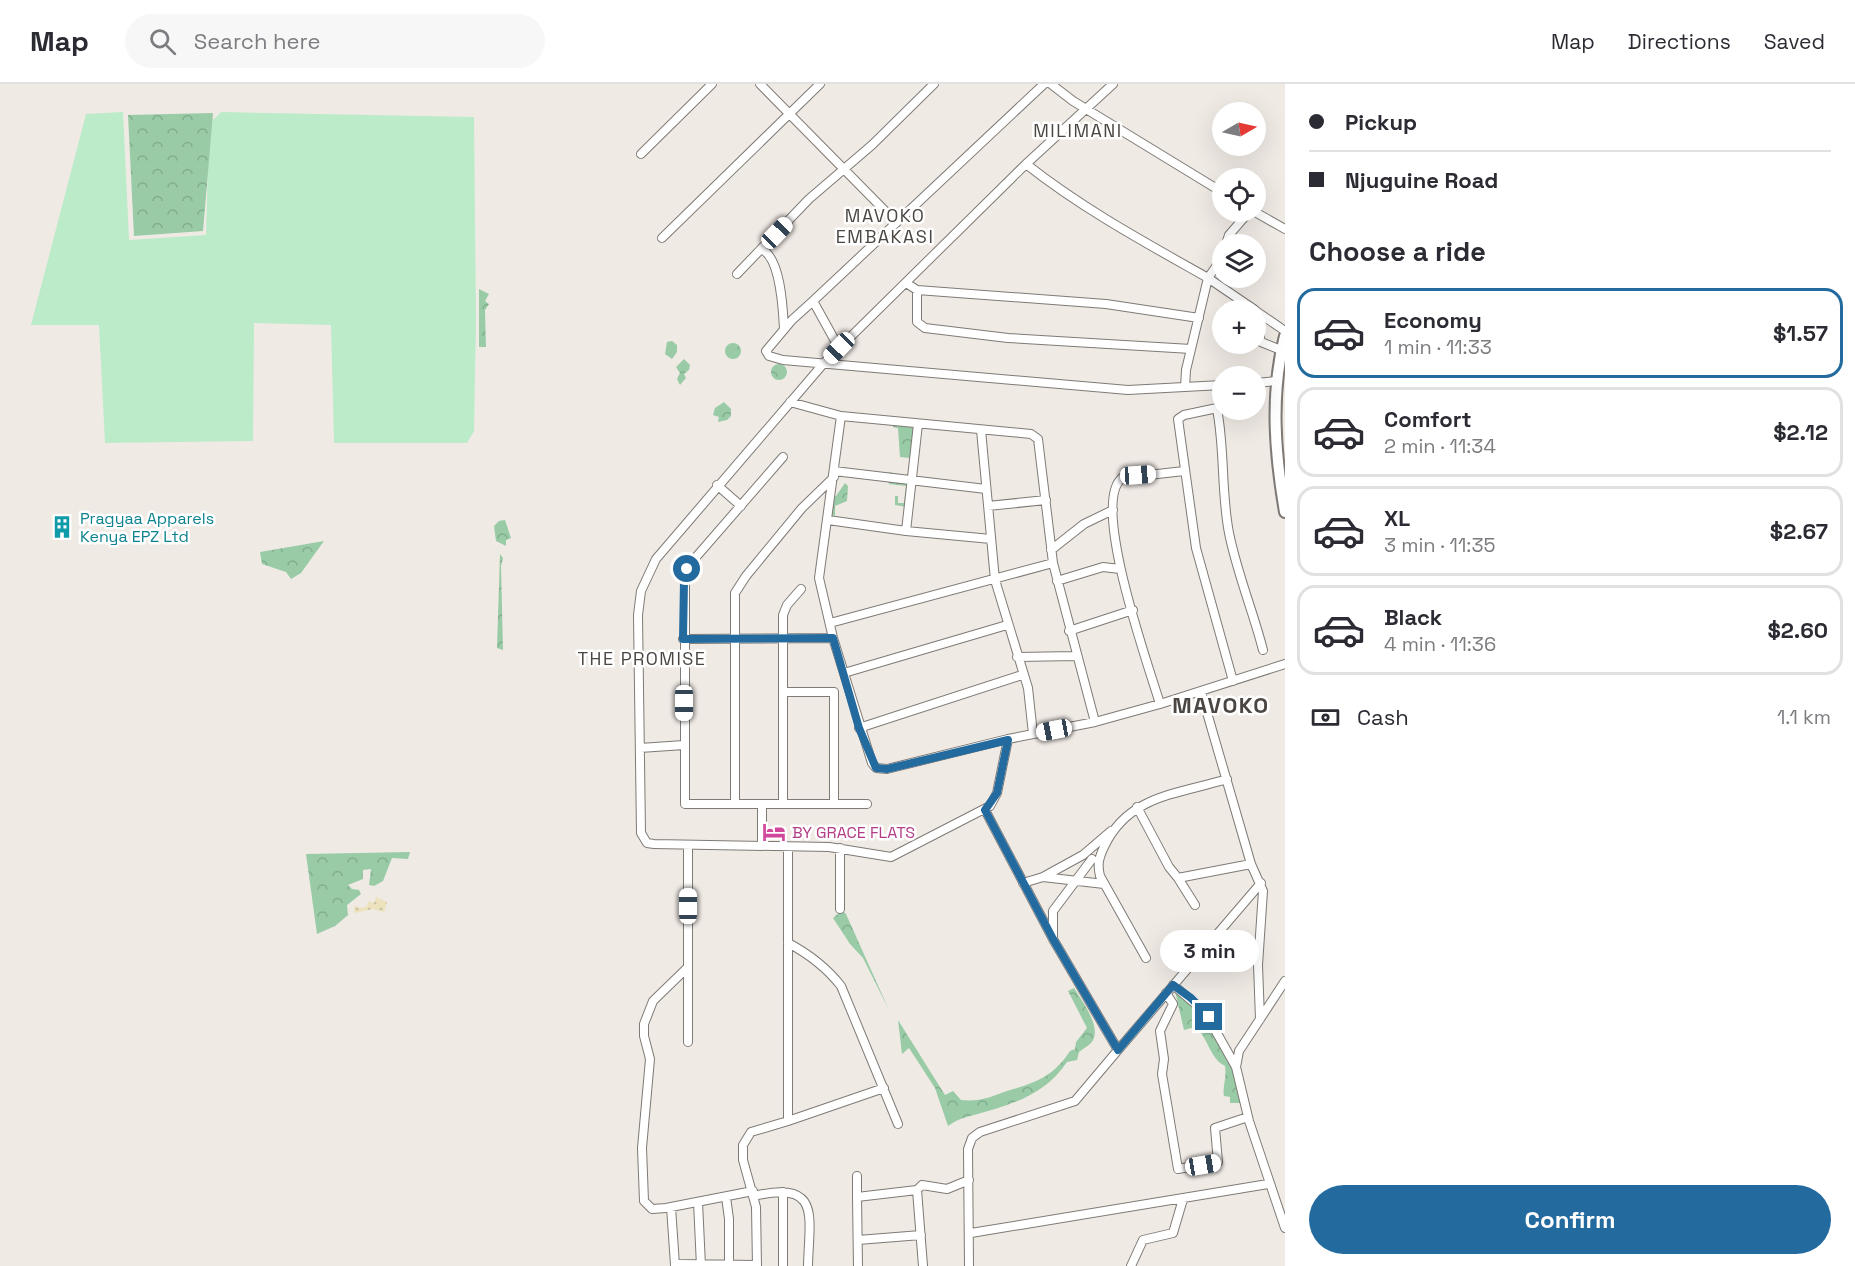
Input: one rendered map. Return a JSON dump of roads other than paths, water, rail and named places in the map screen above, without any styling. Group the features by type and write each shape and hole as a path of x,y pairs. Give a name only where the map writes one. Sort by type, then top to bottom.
{"main road":[{"path":"1285,336 1281,350 1279,386 1279,470 1285,512"}],"street":[{"path":"640,154 712,84"},
{"path":"759,84 896,222"},
{"path":"662,238 820,84"},
{"path":"737,274 843,169 872,145 934,84"},
{"path":"1044,84 784,329 766,351 768,356 783,360 1128,390 1212,386"},
{"path":"1051,84 1087,110 1212,186"},
{"path":"1008,740 997,793 985,810 895,857 840,848 654,844 644,839 641,832 638,615 641,591 656,559 717,485 824,363 1026,164 1113,84"},
{"path":"1026,164 1056,188 1117,227 1208,278 1239,300"},
{"path":"1266,219 1285,230"},
{"path":"1230,234 1240,222"},
{"path":"761,249 768,252 774,263 782,303 784,329"},
{"path":"1185,387 1191,349 1208,278 1212,272"},
{"path":"906,283 917,290 1106,304 1199,318"},
{"path":"917,290 917,322 925,328 1008,338 1191,349"},
{"path":"813,301 839,348"},
{"path":"1266,318 1285,331"},
{"path":"1266,344 1281,350"},
{"path":"790,402 841,416 1031,434 1038,439 1053,563 1069,631 1095,722"},
{"path":"1212,410 1184,415 1178,419 1196,548 1233,681"},
{"path":"841,416 828,520 819,562 819,578 833,638 859,728 872,763 880,769 1095,722 1160,705 1285,664"},
{"path":"1221,420 1222,488 1230,536 1263,650"},
{"path":"906,531 918,424"},
{"path":"981,430 995,580 1022,675 1028,688 1034,734"},
{"path":"783,457 687,569 684,581 683,639 685,804 867,804"},
{"path":"1160,705 1120,569 1113,528 1113,510 1116,485 1122,478 1184,471"},
{"path":"834,474 986,489"},
{"path":"735,804 734,599 741,582 802,508 834,474"},
{"path":"717,485 741,506"},
{"path":"988,506 1046,500"},
{"path":"1051,550 1084,524 1113,510"},
{"path":"828,520 906,531 991,539"},
{"path":"830,623 1053,563"},
{"path":"1057,581 1103,567 1120,569"},
{"path":"783,804 785,610 801,589"},
{"path":"1069,631 1133,610"},
{"path":"844,673 1007,625"},
{"path":"683,639 833,638"},
{"path":"1017,657 1076,656"},
{"path":"859,728 1022,675"},
{"path":"783,692 834,692 834,804"},
{"path":"1201,692 1251,864 1261,883 1263,900 1258,965 1260,1019"},
{"path":"640,748 684,745"},
{"path":"1023,883 1043,877 1085,853 1137,807 1227,779"},
{"path":"762,804 762,845"},
{"path":"1137,807 1195,905"},
{"path":"985,810 1053,939 1118,1050"},
{"path":"1053,939 1053,911 1077,880 1095,862 1112,830"},
{"path":"688,845 688,1042"},
{"path":"788,847 788,1121"},
{"path":"840,848 840,909"},
{"path":"1085,853 1095,862 1104,884 1146,958"},
{"path":"1178,878 1251,864"},
{"path":"1043,877 1104,884"},
{"path":"969,1266 971,1233 968,1149 976,1134 1075,1101 1261,883"},
{"path":"788,943 806,952 831,973 841,986 898,1124"},
{"path":"688,967 653,1001 644,1024 644,1036 650,1059 642,1148 644,1201 652,1209 754,1194 783,1192 798,1194 805,1199 808,1206 808,1266"},
{"path":"1236,1067 1239,1051 1285,981"},
{"path":"1173,985 1205,1012 1236,1067 1268,1184 1285,1228"},
{"path":"1166,993 1173,1004 1160,1031 1164,1059 1162,1074 1178,1170 1218,1162 1215,1128 1248,1117"},
{"path":"671,1207 675,1265 757,1265 754,1194 743,1160 743,1145 746,1136 884,1088"},
{"path":"857,1176 858,1266"},
{"path":"857,1197 916,1190 922,1185 947,1189 969,1180"},
{"path":"971,1233 1268,1184"},
{"path":"916,1190 923,1266"},
{"path":"783,1192 783,1266"},
{"path":"726,1197 729,1219 729,1265"},
{"path":"1131,1266 1139,1244 1143,1240 1173,1233 1183,1199"},
{"path":"698,1202 701,1265"},
{"path":"858,1240 921,1235"}],"place":[{"name":"Pragyaa Apparels Kenya EPZ Ltd","path":"62,527"},
{"name":"BY GRACE FLATS","path":"774,832"}],"district":[{"name":"MILIMANI","path":"1078,131"},
{"name":"MAVOKO EMBAKASI","path":"885,226"},
{"name":"THE PROMISE","path":"642,659"},
{"name":"MAVOKO","path":"1221,705"}]}
